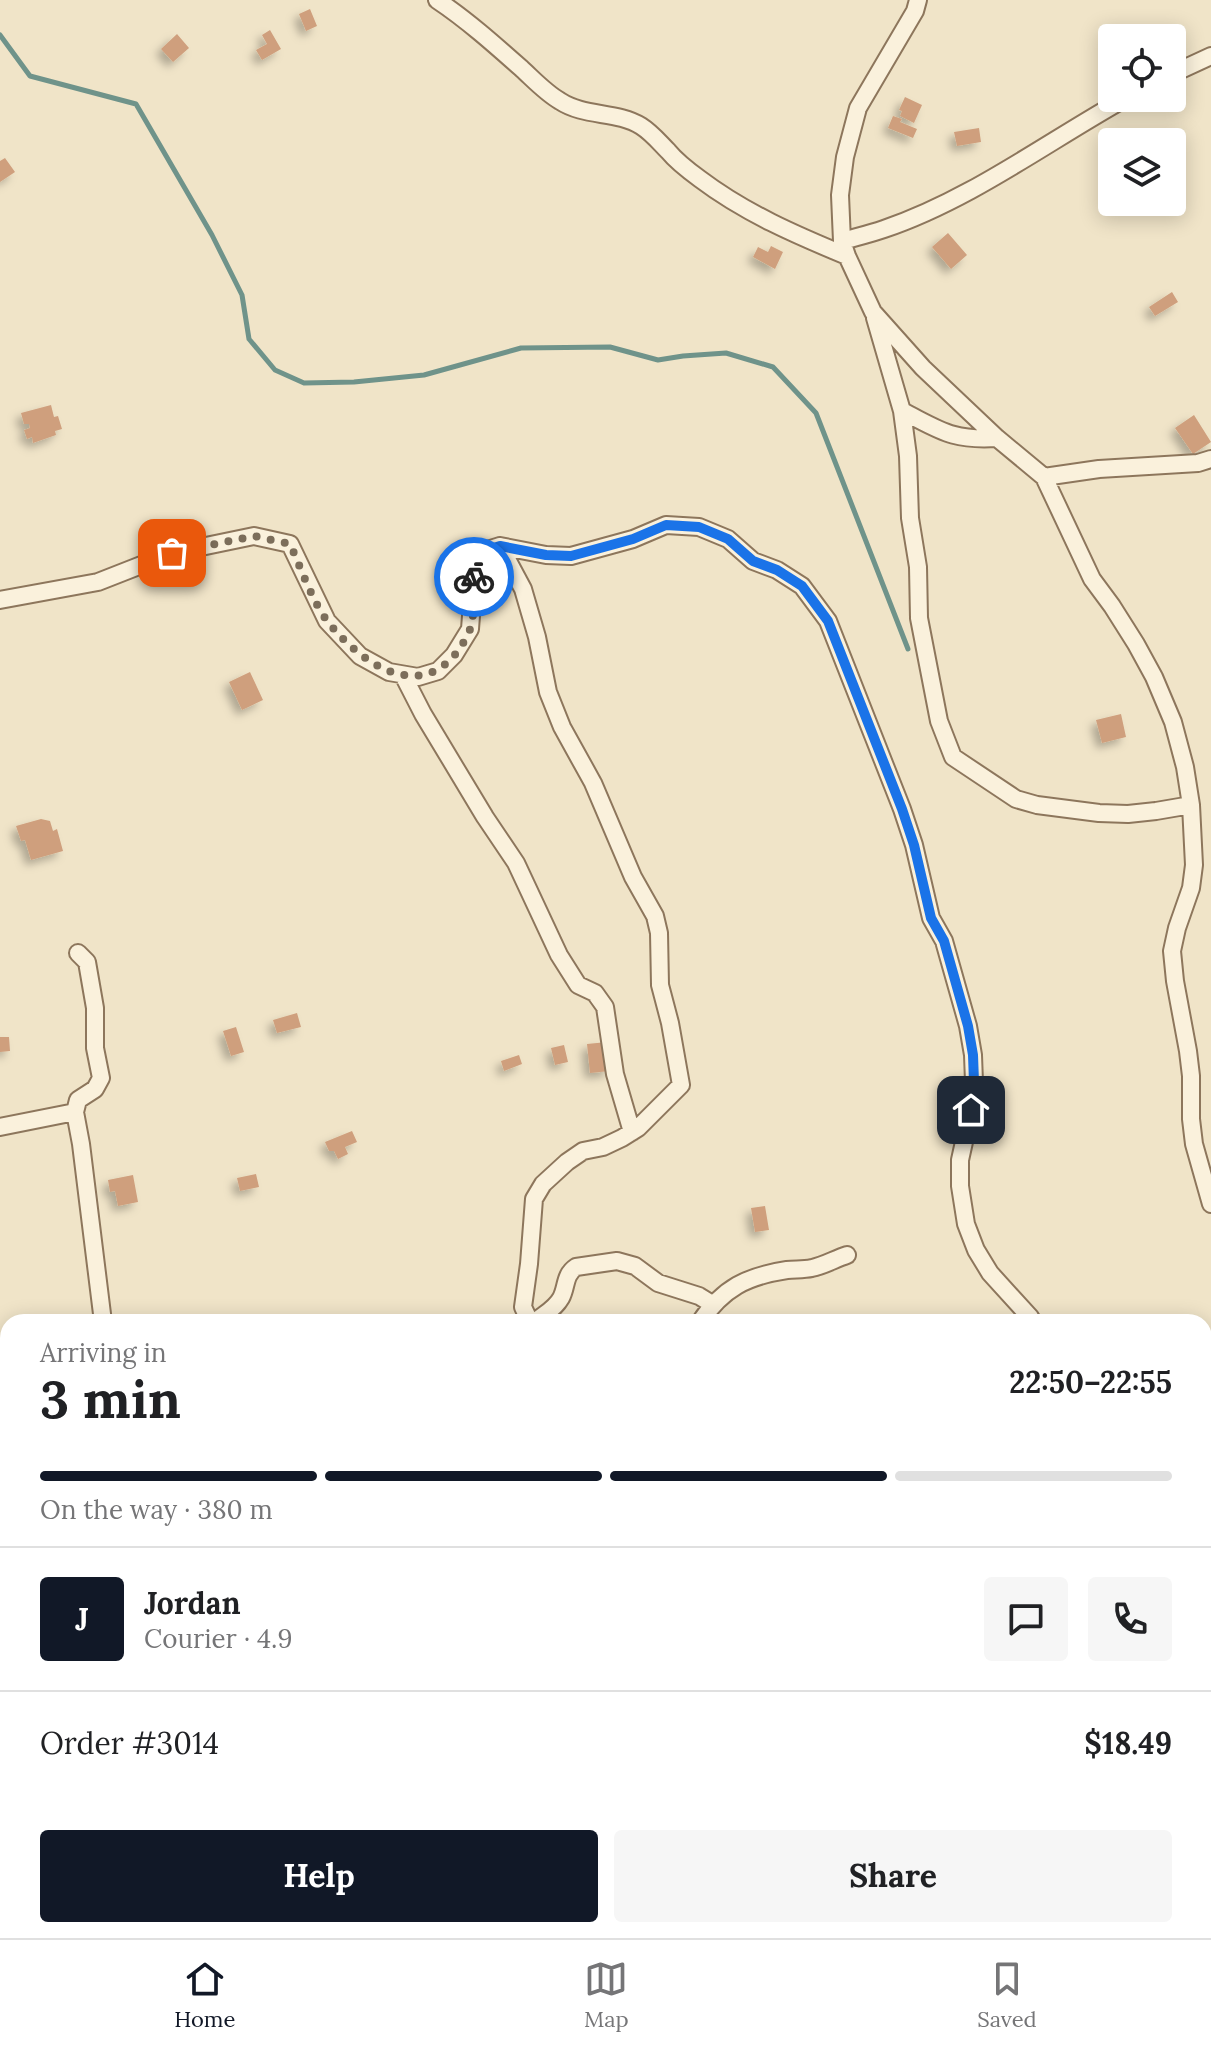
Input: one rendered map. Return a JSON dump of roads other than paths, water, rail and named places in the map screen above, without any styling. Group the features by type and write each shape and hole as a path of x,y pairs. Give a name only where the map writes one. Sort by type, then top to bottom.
{"street":[{"path":"437,0 559,101 573,108 627,119 640,125 701,180 746,210 784,230 845,249 938,206 1026,159 1103,112"},
{"path":"918,0 915,11 858,108 845,157 840,195 845,249 873,312 902,411 908,456 910,518 918,567 919,618 939,721 953,757 1016,799 1037,805 1128,814 1191,805"},
{"path":"1186,68 1211,56"},
{"path":"873,312 923,368 997,438 1044,477 1092,579 1112,606 1154,677 1173,722 1185,767 1194,851 1191,888 1172,951 1191,1076 1194,1144 1211,1204"},
{"path":"902,411 955,436 976,440 997,438"},
{"path":"1044,477 1099,469 1198,463 1211,459"},
{"path":"0,600 98,582 172,553 254,536 271,539 290,544 327,621 360,656 389,672 418,677 438,671 454,655 470,629 475,563 481,552 500,546 546,555 571,556 633,539 666,525 699,527 728,539 753,561 777,570 802,586 828,621 902,809 931,918 944,941 968,1026 974,1082 960,1160 960,1186 966,1224 976,1250 990,1273 1027,1314"},
{"path":"500,546 523,589 548,692 562,727 593,783 633,877 655,916 659,933 660,985 681,1085 632,1132 603,1147 583,1151 543,1184 534,1199 523,1307 527,1314"},
{"path":"403,675 423,714 516,863 559,955 578,985 595,993 605,1007 615,1074 632,1132"},
{"path":"78,953 87,962 95,1008 95,1048 101,1078 95,1089 78,1100 75,1112 102,1314"},
{"path":"0,1127 75,1112"},
{"path":"705,1314 727,1291 752,1277 813,1268 847,1255"},
{"path":"545,1314 563,1296 570,1271 576,1267 617,1261 635,1266 658,1283 699,1296 712,1304"}],"waterway":[{"path":"0,35 30,76 136,104 212,235 242,295 249,339 275,370 304,383 424,375 521,348 610,347 658,360 726,353 773,367 816,413 908,649"}]}
